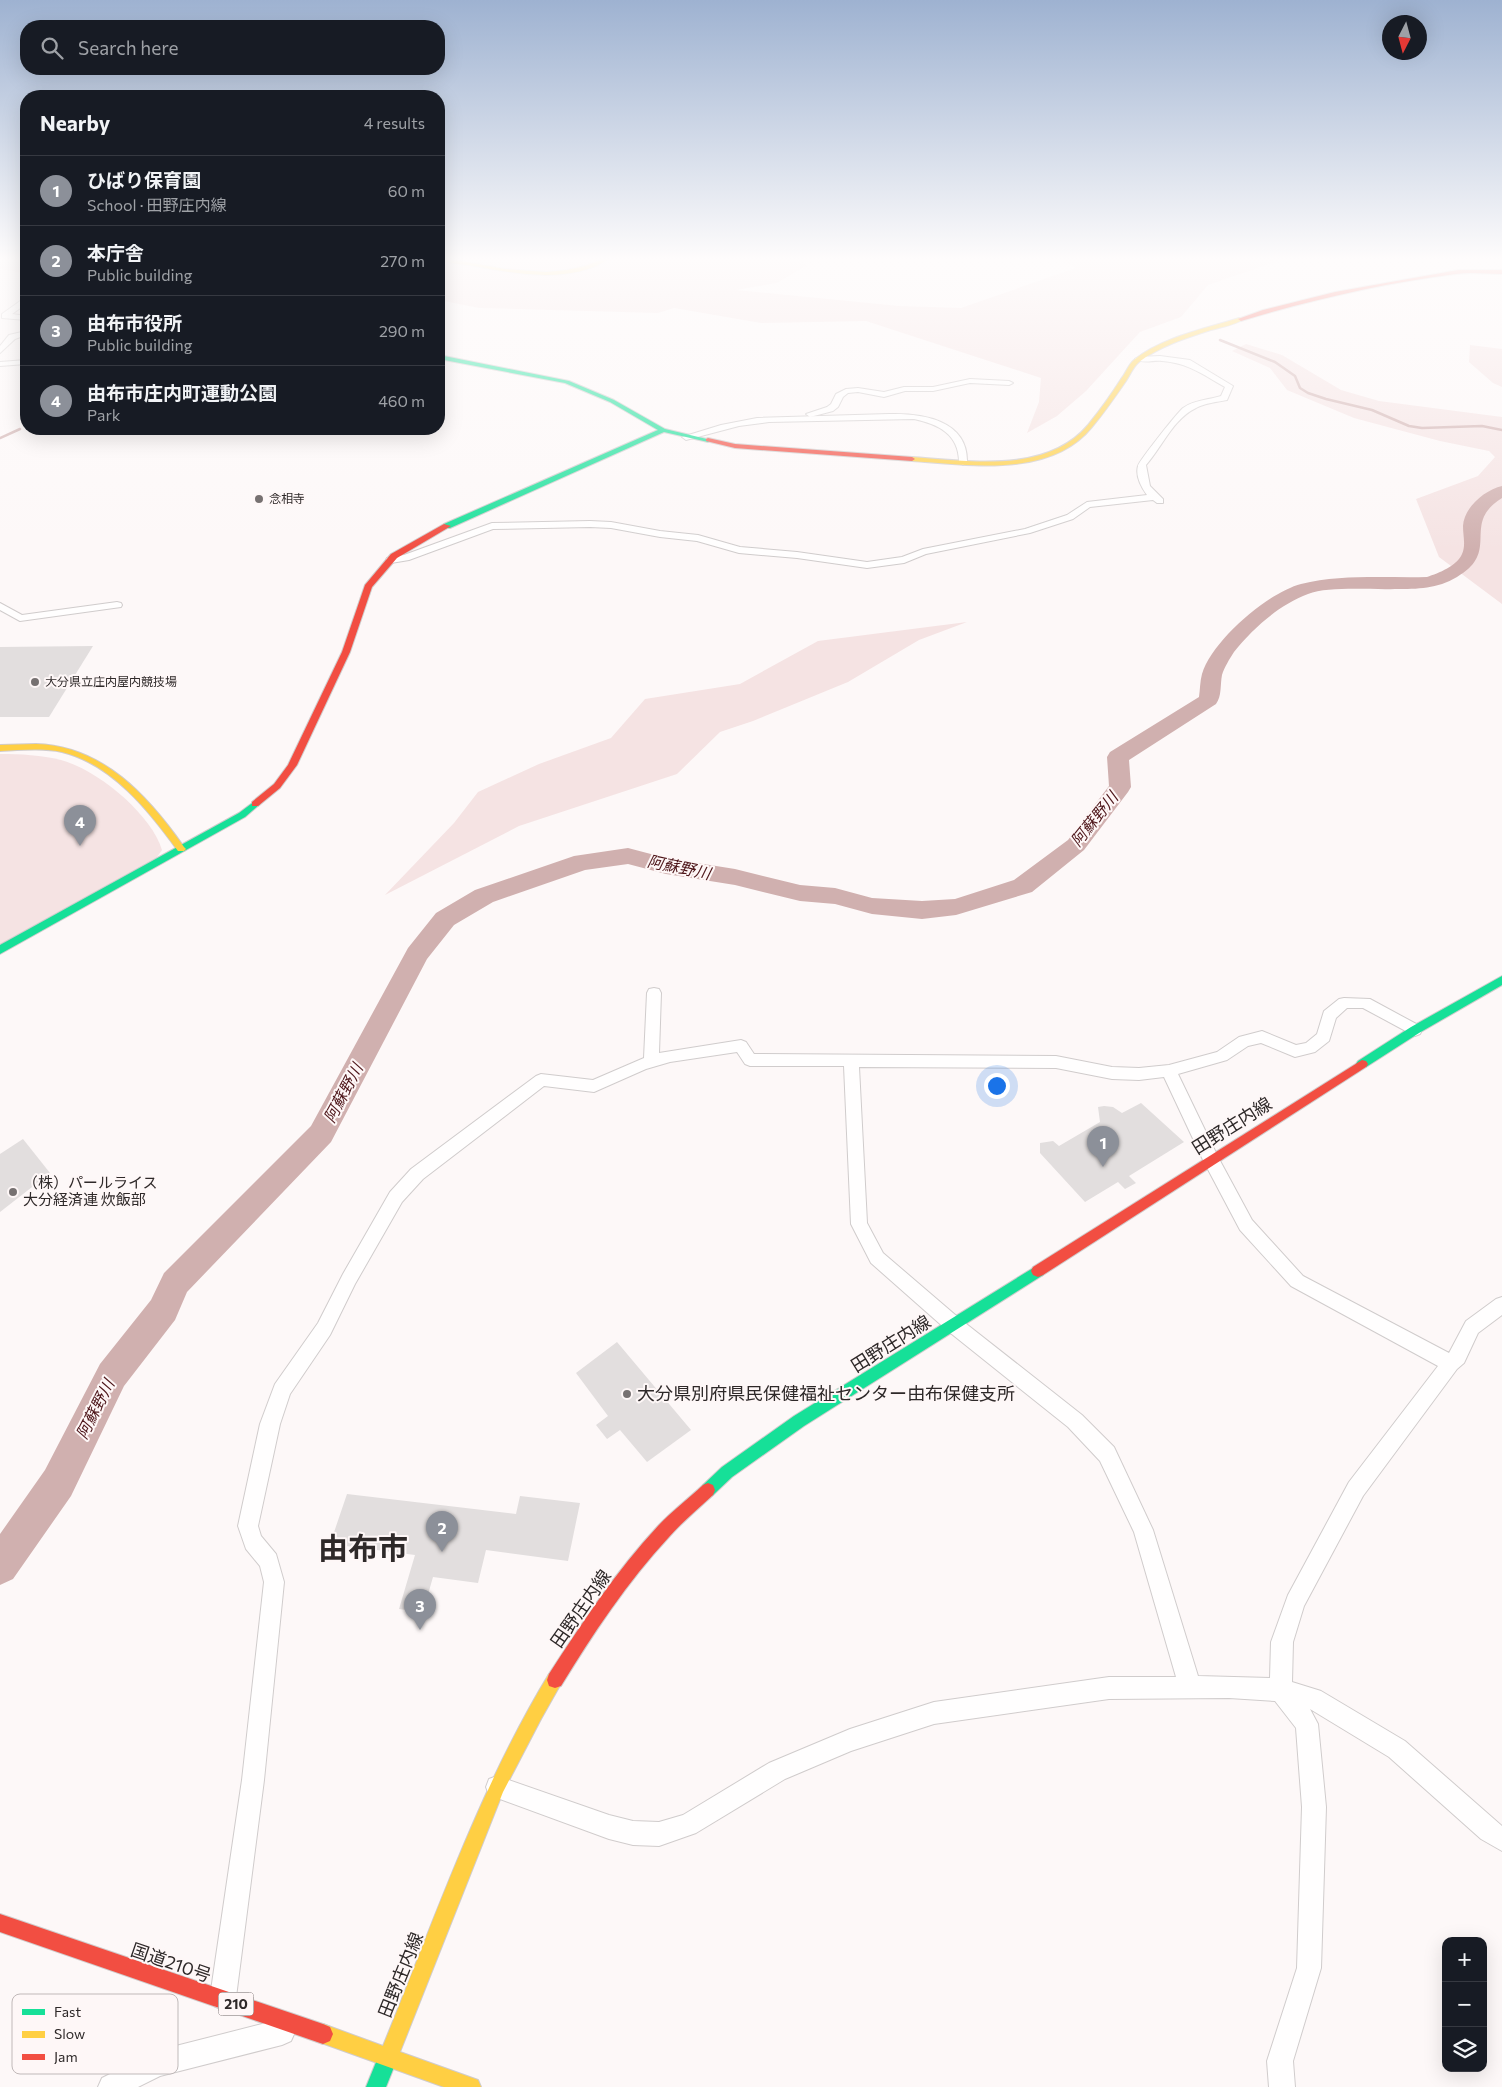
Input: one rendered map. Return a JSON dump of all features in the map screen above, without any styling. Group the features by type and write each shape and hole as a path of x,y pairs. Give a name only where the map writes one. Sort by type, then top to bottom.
{"main road":[{"path":"445,357 567,382 612,402 663,430 686,437 735,446 773,450 962,462 994,462 1030,458 1053,453 1070,444 1083,434 1126,377 1133,363 1139,358"},
{"path":"0,950 242,815 277,786 292,765 346,652 368,587 394,556 449,525 663,430"},
{"path":"0,748 60,749 83,757 112,773 134,788 149,803 181,849"},
{"name":"田野庄内線","path":"376,2087 497,1787 535,1712 591,1622 664,1531 727,1472 764,1445 1415,1030 1502,980"},
{"name":"国道210号","path":"0,1923 302,2026 471,2087"}],"street":[{"path":"391,560 406,558 492,526 590,524 698,538 739,550 797,555 867,565 904,560 923,552 1027,531 1070,517 1086,505 1157,499 1146,487 1142,477 1142,465 1152,455 1160,439 1191,406 1224,398 1229,386 1187,362 1160,358 1139,358"},
{"path":"0,364 20,362"},
{"path":"794,419 830,408 835,405 839,396 846,390 858,390 884,396 904,389 933,388 970,381 1008,384"},
{"path":"686,437 757,421 914,416 934,420 955,433 961,444 962,462"},
{"path":"0,606 20,618 117,605"},
{"path":"651,1061 654,993"},
{"path":"222,1999 254,1771 274,1582 269,1560 253,1542 248,1526 270,1424 282,1390 324,1330 349,1279 396,1197 417,1174 541,1080 594,1086 651,1061 670,1056 741,1046 750,1060 1056,1062 1112,1073 1139,1074 1169,1071 1222,1056 1244,1042 1262,1037 1295,1051 1310,1048 1324,1037 1329,1015 1344,1003 1365,1003 1415,1030"},
{"path":"851,1061 854,1165 859,1224 877,1258 954,1325 1075,1421 1106,1454 1142,1530 1190,1687"},
{"path":"1169,1071 1211,1160 1246,1225 1297,1281 1451,1363"},
{"path":"1282,2087 1280,2061 1309,1968 1314,1807 1312,1768 1306,1724 1281,1690 1282,1642 1295,1602 1356,1489 1451,1363 1458,1357 1472,1327 1502,1305"},
{"path":"497,1787 633,1834 659,1834 688,1825 777,1771 850,1740 934,1713 1109,1688 1229,1687 1281,1690 1313,1699 1397,1749 1489,1831 1502,1839"},
{"path":"178,2058 302,2026"},
{"path":"111,2087 136,2074"}],"shaded area":[{"path":"975,356 1118,356 1086,391 1057,416 1027,433 1039,402 1041,378"},
{"path":"1244,356 1284,356 1341,390 1379,401 1502,417 1502,604 1439,557 1416,499 1478,476 1495,457 1489,451 1440,441 1354,418 1287,390 1270,368"},
{"path":"1469,356 1502,356 1502,387 1493,383 1469,362"},
{"path":"967,622 919,640 848,682 753,721 720,732 677,774 519,826 385,895 454,823 478,792 539,764 611,738 645,699 740,684 818,641"},
{"path":"0,754 53,758 76,765 91,773 106,783 135,808 156,836 162,850 157,857 0,944"}],"building":[{"name":"大分県立庄内屋内競技場","path":"93,646 49,717 0,717 0,647"},
{"path":"1141,1103 1184,1142 1129,1176 1136,1183 1125,1189 1118,1182 1085,1202 1040,1153 1040,1143 1053,1141 1059,1146 1100,1122 1098,1107 1113,1107 1122,1113"},
{"name":"（株）パールライス 大分経済連 炊飯部","path":"23,1139 50,1173 0,1212 0,1154"},
{"name":"大分県別府県民保健福祉センター由布保健支所","path":"617,1342 691,1430 647,1462 620,1430 607,1439 596,1425 608,1416 576,1373"},
{"path":"347,1494 516,1514 520,1496 580,1503 568,1561 486,1550 478,1583 433,1577 423,1612 399,1609 415,1555 330,1544"}],"waterway":[{"path":"1261,356 1275,362 1295,376 1300,388 1308,393 1372,410 1409,426 1422,428 1482,426 1502,430"},
{"path":"0,438 20,429"},
{"name":"阿蘇野川","path":"0,1566 58,1483 112,1375 163,1310 175,1283 321,1134 417,954 445,919 484,896 582,862 628,856 666,866 735,877 800,893 835,896 872,906 922,910 956,907 1023,886 1076,845 1120,787 1118,757 1209,700 1212,674 1224,651 1265,610 1304,589 1330,585 1429,583 1447,576 1463,565 1471,555 1473,544 1472,524 1476,513 1487,500 1502,491"}],"traffic: fast":[{"path":"445,358 567,382 612,401 663,430 708,440"},
{"path":"447,526 663,430"},
{"path":"0,950 242,815 255,804"},
{"path":"1362,1064 1415,1030 1502,980"},
{"path":"708,1490 727,1472 799,1421 1038,1271"},
{"path":"376,2087 388,2057"}],"traffic: slow":[{"path":"912,459 978,463 1003,462 1027,460 1069,446 1095,420 1133,364 1143,356"},
{"path":"0,748 51,748 81,756 94,763 108,771 143,800 181,849"},
{"path":"388,2057 497,1787 535,1713 555,1680"},
{"path":"323,2034 471,2087"}],"traffic: jam":[{"path":"708,440 735,446 912,459"},
{"path":"255,804 277,786 292,765 346,652 368,587 394,556 447,526"},
{"path":"1038,1271 1362,1064"},
{"path":"555,1680 593,1622 633,1568 668,1526 708,1490"},
{"path":"0,1923 323,2034"}],"place":[{"name":"念相寺","path":"259,499"},
{"name":"大分県立庄内屋内競技場","path":"35,682"},
{"name":"由布市庄内町運動公園","path":"80,846"},
{"name":"ひばり保育園","path":"1103,1167"},
{"name":"（株）パールライス 大分経済連 炊飯部","path":"13,1192"},
{"name":"大分県別府県民保健福祉センター由布保健支所","path":"627,1394"},
{"name":"本庁舎","path":"442,1552"},
{"name":"由布市役所","path":"420,1630"}],"district":[{"name":"由布市","path":"363,1549"}]}
